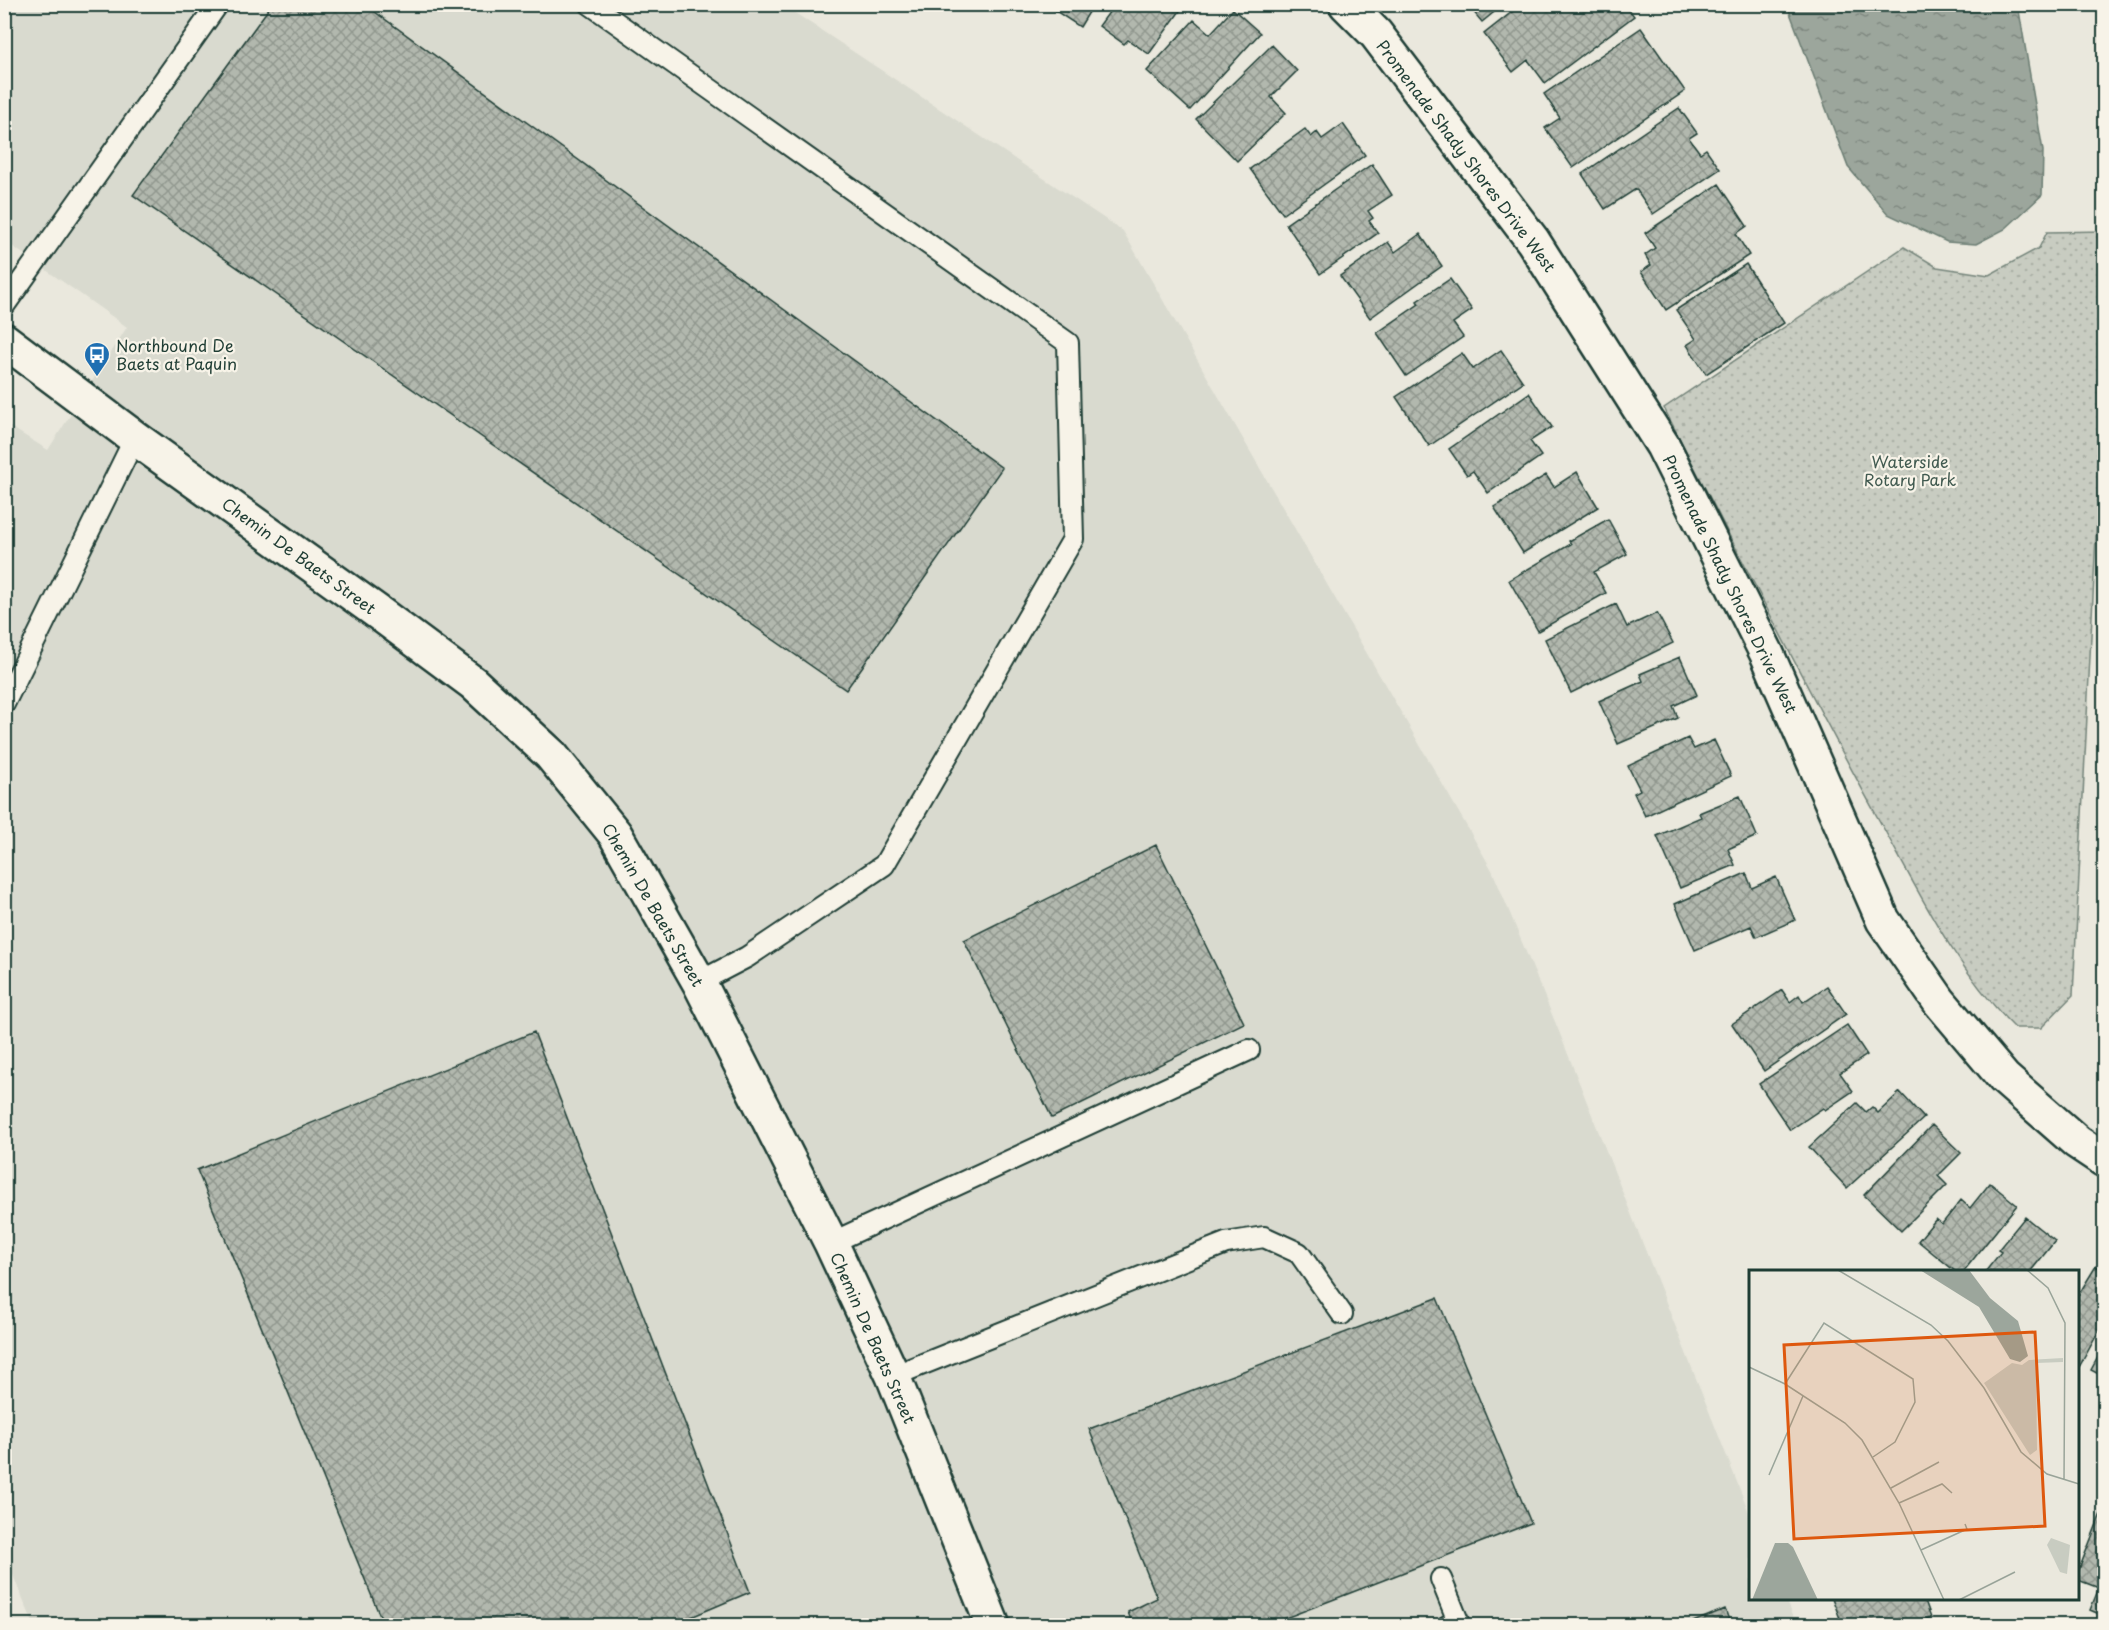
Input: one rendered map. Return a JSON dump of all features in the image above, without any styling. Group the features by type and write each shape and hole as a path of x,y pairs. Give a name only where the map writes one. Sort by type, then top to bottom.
{"street":[{"name":"Promenade Shady Shores Drive West","path":"1346,4 1376,34 1533,242 1663,446 1767,654 1883,920 1939,1001 2004,1078 2077,1142 2104,1161"},
{"name":"Chemin De Baets Street","path":"4,340 473,684 551,755 615,834 699,982 831,1243 893,1376 993,1626"}],"lane":[{"path":"4,306 218,4"},
{"path":"590,4 1068,343 1073,539 884,865 747,957 699,982"},
{"path":"4,704 135,438"},
{"path":"831,1243 1249,1050"},
{"path":"893,1376 1226,1243 1264,1237 1299,1253 1342,1314"},
{"path":"1441,1579 1458,1621 1447,1626"}],"shaded area":[{"path":"5,5 783,5 1123,231 1492,870 1558,1029 1749,1512 1749,1600 1785,1600 1796,1625 34,1625 4,1554 4,423 48,450 127,327 5,241"}],"green space":[{"name":"Waterside Rotary Park","path":"2104,231 2104,377 2073,995 2041,1028 2015,1028 1974,981 1939,929 1824,718 1664,408 1904,247 1937,267 1989,275 2039,248 2047,232"}],"water":[{"path":"1787,5 2018,5 2043,151 2042,195 2005,229 1976,244 1947,242 1888,214 1848,167"}],"building":[{"path":"272,4 364,4 1002,468 846,690 133,195"},
{"path":"1045,4 1094,4 1080,27"},
{"path":"1115,4 1185,4 1149,54 1128,40 1124,44 1099,26"},
{"path":"1467,4 1504,4 1482,22"},
{"path":"1522,4 1625,4 1634,16 1545,83 1528,60 1513,72 1484,34"},
{"path":"1233,9 1260,33 1190,110 1147,71 1194,20 1210,34"},
{"path":"1641,28 1685,91 1573,168 1545,128 1560,118 1544,94"},
{"path":"1272,45 1297,71 1271,97 1286,113 1237,161 1196,119"},
{"path":"1679,108 1697,133 1689,138 1700,153 1706,149 1720,169 1653,214 1636,189 1605,209 1582,174"},
{"path":"1343,124 1365,155 1283,214 1250,169 1305,129 1311,137 1317,132 1322,139"},
{"path":"1372,164 1392,195 1368,211 1373,218 1369,221 1378,233 1320,274 1286,224"},
{"path":"1719,184 1747,226 1736,234 1749,255 1666,310 1641,272 1651,265 1645,255 1655,248 1645,233"},
{"path":"1420,234 1442,266 1370,318 1340,276 1388,242 1395,252"},
{"path":"1746,264 1784,323 1706,374 1687,345 1696,339 1676,310"},
{"path":"1450,279 1472,310 1453,323 1463,337 1406,376 1377,333 1419,304 1417,301"},
{"path":"1501,350 1523,382 1429,446 1396,397 1462,353 1473,369"},
{"path":"1529,393 1552,427 1530,441 1541,456 1488,493 1473,471 1467,475 1449,449"},
{"path":"1577,472 1598,507 1523,553 1494,507 1546,475 1554,487"},
{"path":"1608,519 1627,554 1594,572 1606,593 1538,631 1509,580 1571,544 1569,541"},
{"path":"1616,604 1627,627 1657,613 1673,643 1571,693 1545,639"},
{"path":"1680,657 1697,695 1673,706 1678,718 1618,744 1599,701 1643,681 1640,674"},
{"path":"1688,738 1694,749 1714,740 1731,776 1645,816 1634,793 1640,790 1628,766"},
{"path":"1740,796 1757,836 1728,849 1735,865 1680,888 1657,836 1701,817 1699,813"},
{"path":"1156,845 1244,1023 1052,1118 964,940"},
{"path":"1746,873 1752,888 1776,877 1795,920 1756,937 1751,926 1695,950 1675,904"},
{"path":"1827,986 1846,1014 1764,1071 1732,1024 1782,990 1790,1002 1799,995 1803,1002"},
{"path":"1847,1025 1867,1055 1840,1073 1853,1091 1790,1130 1759,1084"},
{"path":"534,1032 750,1592 670,1626 384,1626 197,1170"},
{"path":"1900,1092 1924,1118 1847,1188 1809,1147 1857,1103 1866,1112 1872,1107 1878,1113"},
{"path":"1932,1125 1961,1153 1938,1176 1947,1185 1901,1231 1864,1195"},
{"path":"1990,1183 2017,1205 1965,1270 1954,1270 1918,1241 1936,1219 1942,1224 1961,1200 1970,1208"},
{"path":"2025,1217 2055,1241 2032,1270 1987,1270 2001,1252 1998,1250"},
{"path":"2096,1266 2104,1271 2104,1322 2079,1367 2079,1294"},
{"path":"1437,1298 1531,1523 1265,1626 1133,1626 1128,1612 1157,1598 1089,1429"},
{"path":"2104,1346 2104,1377 2091,1370"},
{"path":"2104,1506 2104,1616 2090,1610 2099,1588 2079,1580 2079,1569"},
{"path":"1833,1600 1925,1600 1931,1617 1911,1626 1843,1626"},
{"path":"1725,1609 1731,1626 1683,1626"}],"place":[{"name":"Northbound De Baets at Paquin","path":"97,378"}]}
